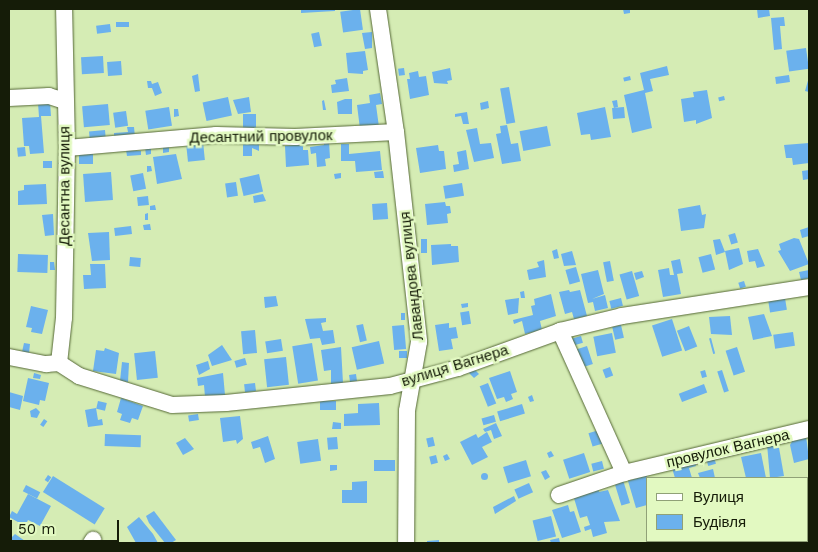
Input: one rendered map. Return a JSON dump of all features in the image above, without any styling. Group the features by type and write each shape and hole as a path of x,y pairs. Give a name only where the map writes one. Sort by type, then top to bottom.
{"street":[{"name":"Десантна вулиця","path":"59,364 64,318 67,148 64,101 64,9"},
{"name":"Лавандова вулиця","path":"378,9 396,132 419,342 414,381 406,411 406,543"},
{"path":"9,98 49,96 64,101"},
{"name":"Десантний провулок","path":"67,148 216,135 295,137 396,132"},
{"name":"вулиця Вагнера","path":"10,360 59,364 79,376 172,405 253,401 414,381 560,331 622,316 809,287"},
{"path":"560,331 615,459 624,473"},
{"name":"провулок Вагнера","path":"559,495 624,473 809,429"}],"building":[{"path":"301,9 335,9 335,11 301,13"},
{"path":"360,9 363,30 343,33 340,12"},
{"path":"623,9 630,9 630,13 624,14"},
{"path":"757,9 769,9 770,16 758,18"},
{"path":"784,17 785,26 780,26 782,49 774,50 771,18"},
{"path":"116,22 129,22 129,27 116,27"},
{"path":"110,24 111,32 97,34 96,26"},
{"path":"319,32 322,46 314,47 311,34"},
{"path":"372,32 372,48 365,49 362,33"},
{"path":"806,48 809,69 789,72 786,51"},
{"path":"365,51 368,70 363,71 363,74 348,73 346,53"},
{"path":"103,56 104,73 82,74 81,57"},
{"path":"121,61 122,75 108,76 107,62"},
{"path":"667,66 669,75 650,79 653,91 645,93 652,128 632,133 624,95 644,90 640,73"},
{"path":"404,68 405,75 399,76 398,69"},
{"path":"450,68 452,80 447,81 448,84 434,83 432,72"},
{"path":"418,71 419,77 426,76 429,95 410,99 407,79 410,79 409,73"},
{"path":"198,74 200,91 195,92 192,76"},
{"path":"789,75 790,82 776,84 775,77"},
{"path":"630,76 631,80 624,82 623,78"},
{"path":"809,77 809,92 805,91"},
{"path":"347,78 349,91 332,93 331,85 336,84 335,80"},
{"path":"147,81 151,81 152,84 158,82 162,93 155,96 152,88 148,88"},
{"path":"509,87 515,122 506,124 500,89"},
{"path":"707,90 712,118 696,124 696,120 684,122 681,99 694,97 693,92"},
{"path":"380,93 382,104 376,105 379,127 360,129 357,105 370,103 369,95"},
{"path":"724,96 725,100 719,101 718,97"},
{"path":"228,97 232,116 207,121 203,102"},
{"path":"249,97 251,112 238,114 233,100"},
{"path":"352,99 352,114 338,114 337,102"},
{"path":"324,100 326,110 323,110 322,101"},
{"path":"617,100 618,107 614,108 612,101"},
{"path":"488,101 489,108 481,110 480,103"},
{"path":"50,102 51,116 41,116 44,153 30,154 29,146 24,146 22,118 39,117 38,103"},
{"path":"108,104 110,125 84,127 82,106"},
{"path":"169,107 172,126 148,130 145,111"},
{"path":"605,107 611,137 591,140 590,134 581,135 577,113"},
{"path":"624,107 625,118 613,119 612,108"},
{"path":"174,109 178,109 179,116 174,117"},
{"path":"126,111 128,126 115,128 113,113"},
{"path":"467,112 469,124 463,124 461,116 455,117 455,114"},
{"path":"243,114 256,114 256,128 243,128"},
{"path":"507,125 511,144 518,143 521,161 502,164 496,134 501,133 500,126"},
{"path":"547,126 551,146 523,151 520,131"},
{"path":"127,127 134,127 135,137 114,140 114,133 128,132"},
{"path":"477,128 480,144 491,143 494,158 474,162 466,130"},
{"path":"105,130 106,141 90,142 89,131"},
{"path":"259,140 259,151 252,148 252,156 243,156 243,141"},
{"path":"324,141 329,141 330,158 325,159 326,166 317,167 316,153 311,154 310,147 324,145"},
{"path":"203,142 205,160 188,162 186,144"},
{"path":"809,143 809,163 793,165 792,158 786,158 784,145"},
{"path":"303,144 303,150 308,150 309,165 286,167 285,146"},
{"path":"341,144 349,144 349,154 380,151 382,170 356,172 355,161 341,161"},
{"path":"438,145 439,151 444,151 446,169 420,173 416,148"},
{"path":"169,146 169,152 163,153 163,147"},
{"path":"25,147 26,156 18,157 17,148"},
{"path":"151,147 151,154 146,155 145,148"},
{"path":"126,150 141,151 141,155 127,156"},
{"path":"466,150 469,169 454,172 453,165 459,164 457,152"},
{"path":"79,154 93,154 93,164 79,164"},
{"path":"176,154 182,179 157,184 153,157"},
{"path":"43,161 52,161 52,168 43,168"},
{"path":"147,166 151,166 152,171 147,172"},
{"path":"809,170 809,179 803,180 802,171"},
{"path":"383,171 384,178 375,178 374,172"},
{"path":"111,172 113,200 85,202 83,174"},
{"path":"143,173 146,189 133,191 130,175"},
{"path":"341,173 341,178 335,179 334,174"},
{"path":"259,174 263,192 244,196 240,178"},
{"path":"236,182 238,196 227,197 225,184"},
{"path":"462,183 464,196 445,199 443,186"},
{"path":"46,184 47,204 18,205 18,191 24,190 24,185"},
{"path":"263,194 266,201 254,203 253,196"},
{"path":"148,196 149,205 138,206 137,197"},
{"path":"445,202 446,206 450,206 451,213 447,214 448,223 427,225 425,204"},
{"path":"387,203 388,219 373,220 372,204"},
{"path":"155,205 156,210 150,210 150,206"},
{"path":"700,205 702,215 706,214 704,228 681,231 678,209"},
{"path":"148,213 148,220 145,220 145,214"},
{"path":"53,214 54,235 45,236 42,215"},
{"path":"150,224 151,230 144,230 143,225"},
{"path":"131,226 132,234 115,236 114,228"},
{"path":"809,227 809,236 802,238 800,230"},
{"path":"109,232 110,260 92,261 88,233"},
{"path":"735,233 738,243 731,245 728,235"},
{"path":"794,238 799,239 809,264 790,271 778,251 781,250 779,244"},
{"path":"421,239 427,239 427,253 421,253"},
{"path":"720,239 725,252 716,255 713,240"},
{"path":"451,244 451,246 458,246 459,262 432,265 431,245"},
{"path":"739,248 743,264 729,270 725,251"},
{"path":"557,249 559,258 554,259 552,251"},
{"path":"758,249 765,266 757,268 755,261 749,262 747,251"},
{"path":"572,251 576,265 564,266 561,254"},
{"path":"18,254 48,255 47,273 17,272"},
{"path":"711,254 715,269 703,273 698,257"},
{"path":"130,257 141,258 140,267 129,266"},
{"path":"680,259 683,273 677,274 681,294 663,297 658,270 669,268 670,275 674,275 671,261"},
{"path":"544,260 546,277 529,280 527,270 539,267 537,262"},
{"path":"610,261 614,281 607,282 603,262"},
{"path":"50,262 54,262 55,270 50,270"},
{"path":"90,264 105,264 106,288 84,289 83,275 91,275"},
{"path":"576,267 580,281 570,284 565,270"},
{"path":"598,270 604,294 592,299 605,295 608,308 595,311 593,302 588,303 581,274"},
{"path":"809,270 809,278 801,280 799,272"},
{"path":"632,271 639,296 627,300 620,275"},
{"path":"642,271 644,277 636,280 634,273"},
{"path":"744,281 746,287 740,289 738,283"},
{"path":"569,290 570,292 580,290 587,316 574,319 572,312 565,314 559,292"},
{"path":"524,291 525,298 521,298 520,292"},
{"path":"551,294 556,316 540,321 542,330 525,334 522,321 514,324 513,320 533,315 531,306 535,305 534,299"},
{"path":"276,296 278,306 265,308 264,297"},
{"path":"519,298 518,313 508,315 505,300"},
{"path":"621,298 623,306 611,309 609,301"},
{"path":"785,298 787,310 770,313 768,301"},
{"path":"468,303 468,307 462,308 461,304"},
{"path":"31,306 48,310 42,334 31,332 32,328 26,327"},
{"path":"469,311 471,324 462,325 460,312"},
{"path":"401,313 405,313 405,320 401,320"},
{"path":"764,314 772,336 753,340 748,317"},
{"path":"730,316 732,335 711,334 709,317"},
{"path":"326,318 326,322 321,323 323,331 333,330 335,343 322,345 320,338 310,339 305,319"},
{"path":"672,319 682,350 662,357 652,325"},
{"path":"449,323 449,328 456,327 458,338 451,339 453,349 439,351 435,325"},
{"path":"363,324 367,341 360,342 356,326"},
{"path":"404,325 406,349 394,350 392,326"},
{"path":"621,325 624,338 615,340 612,327"},
{"path":"689,326 697,346 685,351 677,331"},
{"path":"255,330 257,353 243,354 241,331"},
{"path":"793,332 795,346 775,349 773,335"},
{"path":"612,333 616,353 597,356 593,337"},
{"path":"581,336 583,343 574,345 572,338"},
{"path":"711,338 715,353 713,354 709,339"},
{"path":"281,339 283,351 267,353 265,342"},
{"path":"379,341 384,363 357,370 352,347"},
{"path":"24,343 30,344 29,353 22,352"},
{"path":"312,343 318,381 298,384 292,346"},
{"path":"222,345 232,360 212,366 208,355"},
{"path":"587,346 593,364 581,368 575,350"},
{"path":"341,347 343,383 331,384 331,370 324,371 321,350"},
{"path":"737,347 745,372 734,375 726,351"},
{"path":"105,348 119,353 116,374 93,371 96,350 104,351"},
{"path":"155,351 158,378 137,380 134,353"},
{"path":"399,351 407,351 407,358 399,358"},
{"path":"286,357 289,385 267,387 264,359"},
{"path":"245,358 247,365 236,368 234,361"},
{"path":"208,361 210,369 199,375 196,365"},
{"path":"122,362 129,363 128,382 120,381"},
{"path":"610,367 613,375 606,378 603,370"},
{"path":"474,369 479,374 474,378 468,372"},
{"path":"705,370 707,377 702,378 700,371"},
{"path":"722,370 729,391 724,392 717,372"},
{"path":"510,371 517,392 511,394 513,399 506,402 504,397 497,399 489,378"},
{"path":"34,373 41,375 40,379 33,378"},
{"path":"223,373 225,395 205,397 204,385 198,386 197,378"},
{"path":"356,374 357,381 350,382 349,375"},
{"path":"28,378 49,383 45,401 40,400 39,405 23,401"},
{"path":"255,383 256,391 245,392 244,384"},
{"path":"488,383 496,403 488,407 480,386"},
{"path":"704,384 707,392 682,402 679,394"},
{"path":"9,392 23,396 20,410 9,407"},
{"path":"532,395 534,401 530,402 528,397"},
{"path":"121,398 143,406 138,420 132,418 130,423 120,420 122,414 117,412"},
{"path":"98,401 107,403 105,411 96,409"},
{"path":"320,401 336,401 336,410 320,410"},
{"path":"379,403 380,425 344,426 344,414 358,413 358,404"},
{"path":"522,404 525,414 500,421 497,412"},
{"path":"36,408 40,412 37,418 31,417 30,411"},
{"path":"96,408 98,420 102,419 103,425 88,427 85,410"},
{"path":"198,414 199,420 189,421 188,416"},
{"path":"494,415 496,422 483,425 482,419"},
{"path":"240,416 243,439 237,444 236,440 223,442 220,418"},
{"path":"44,419 47,421 43,427 40,425"},
{"path":"333,422 341,423 341,429 332,429"},
{"path":"496,423 502,436 494,439 491,430 485,432 483,429"},
{"path":"599,430 603,443 593,447 588,433"},
{"path":"487,432 492,442 482,447 488,457 472,465 460,442 476,434 478,438"},
{"path":"105,434 141,435 141,447 105,446"},
{"path":"268,436 275,459 265,463 260,447 253,449 251,442"},
{"path":"806,436 809,459 794,463 790,445 794,438"},
{"path":"337,437 338,449 328,450 327,438"},
{"path":"433,437 435,446 428,447 426,439"},
{"path":"185,438 194,449 183,455 176,443"},
{"path":"318,439 321,461 300,464 297,442"},
{"path":"778,442 784,476 770,477 767,444"},
{"path":"551,451 554,456 549,458 547,453"},
{"path":"584,453 590,472 569,479 563,460"},
{"path":"761,453 766,477 746,477 741,457"},
{"path":"447,454 450,459 445,461 443,456"},
{"path":"436,455 438,463 431,464 429,457"},
{"path":"714,457 716,464 708,466 706,459"},
{"path":"374,460 395,460 395,471 374,471"},
{"path":"526,460 531,476 508,483 503,467"},
{"path":"602,461 604,469 593,471 591,464"},
{"path":"695,462 696,466 689,468 692,477 675,477 672,468"},
{"path":"330,465 337,465 337,470 330,471"},
{"path":"713,469 715,477 700,477 698,473"},
{"path":"546,470 550,477 545,480 541,472"},
{"path":"484,473 487,476 484,479 481,476"},
{"path":"48,475 51,477 48,482 45,480"},
{"path":"647,475 646,505 636,508 628,481"},
{"path":"53,476 105,508 95,524 43,492"},
{"path":"623,480 630,503 621,506 614,483"},
{"path":"367,481 367,503 342,503 342,490 352,490 352,482"},
{"path":"529,483 533,492 518,499 514,490"},
{"path":"26,485 40,492 37,499 23,491"},
{"path":"598,488 599,492 608,490 620,521 604,522 607,533 593,537 591,529 585,531 584,527 590,525 587,516 580,518 573,495"},
{"path":"28,494 51,506 40,526 28,520 25,526 9,517 12,511 17,514"},
{"path":"809,494 809,515 808,515"},
{"path":"514,496 516,501 495,514 493,507"},
{"path":"568,505 570,512 574,511 581,532 562,538 552,510"},
{"path":"154,511 176,540 171,543 165,543 149,523 146,516"},
{"path":"551,516 556,536 538,541 533,521"},
{"path":"139,517 158,543 136,543 127,527"},
{"path":"15,534 28,543 9,540"},
{"path":"559,538 560,543 551,543 550,540"},
{"path":"439,540 439,543 427,543 427,541"}]}
